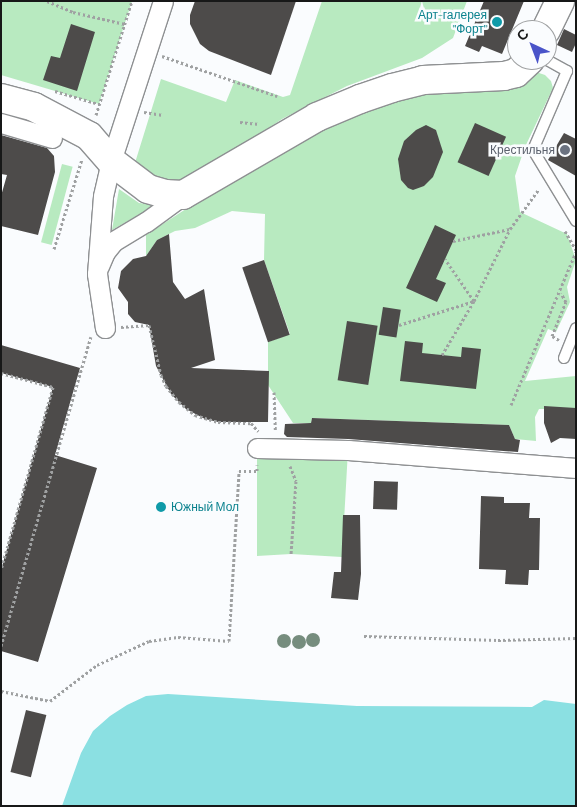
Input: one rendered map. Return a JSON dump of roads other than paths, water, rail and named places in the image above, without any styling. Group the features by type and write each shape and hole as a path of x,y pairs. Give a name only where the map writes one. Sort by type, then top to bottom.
{"main road":[{"path":"551,20 560,1"},
{"path":"1,98 34,107 89,136 111,161 148,189 165,194 183,195 204,185 280,137 317,117 392,88 423,80 504,76 516,73 519,70"}],"street":[{"path":"103,328 97,274 103,196 111,161 163,1"},
{"path":"1,123 52,138"},
{"path":"97,274 100,261 114,241 183,195"},
{"path":"257,448 348,450 576,468"}],"lane":[{"path":"557,66 567,71 533,150 576,221"},
{"path":"564,358 576,328"}],"water":[{"path":"168,694 357,706 532,707 544,700 576,704 576,806 62,806 81,753 93,731 110,716 127,705 146,696"}],"place":[{"name":"Арт-галерея \"Форт\"","path":"497,22"},
{"name":"Крестильня","path":"565,150"},
{"name":"Южный Мол","path":"161,507"}]}
